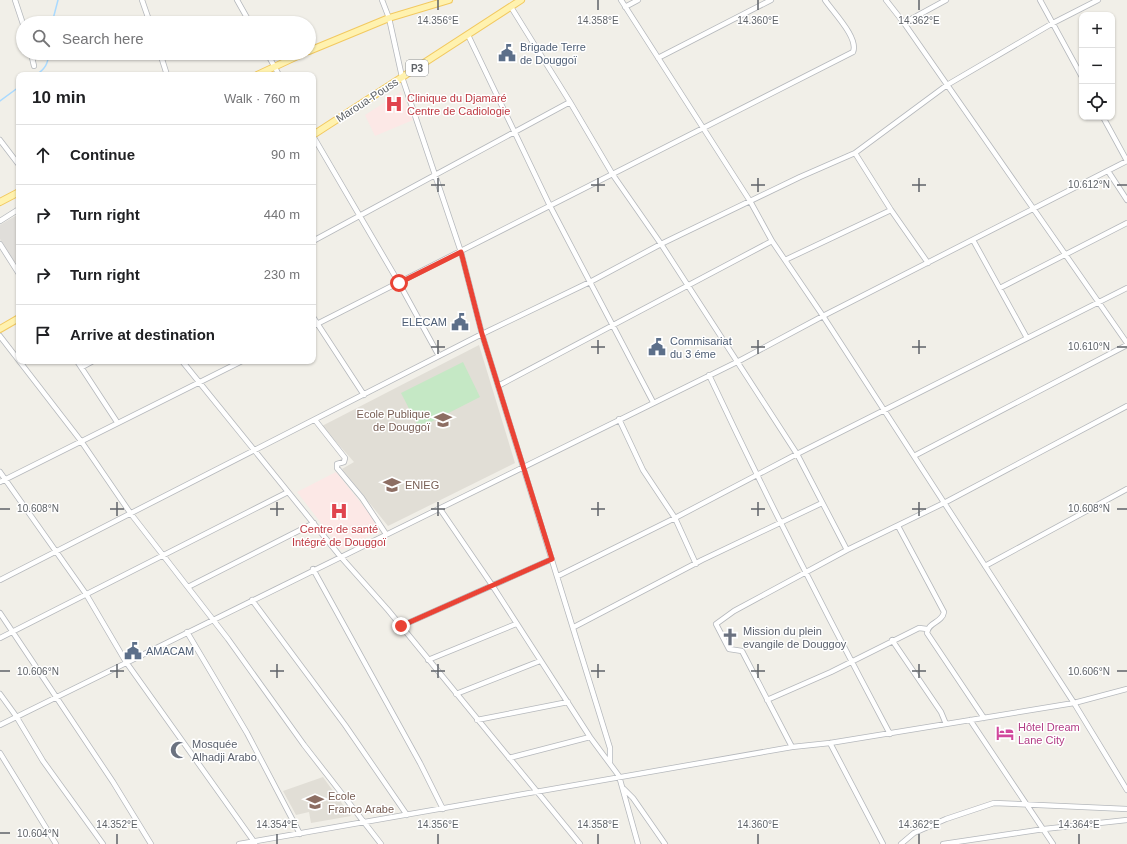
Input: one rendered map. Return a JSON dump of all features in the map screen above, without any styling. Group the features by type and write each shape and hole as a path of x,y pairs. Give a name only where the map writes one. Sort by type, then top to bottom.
{"main road":[{"path":"316,48 389,18 449,0"},
{"name":"Maroua-Pouss","path":"316,133 521,0"},
{"path":"264,72 290,60"},
{"path":"0,202 16,194"},
{"path":"0,329 16,320"}],"street":[{"path":"14,0 20,16"},
{"path":"142,0 148,16"},
{"path":"237,0 246,16"},
{"path":"382,0 389,18 402,77 436,174 461,252 482,334 574,627 610,748 610,762"},
{"path":"621,0 750,201 772,242 823,316 914,456 1074,703 1127,790"},
{"path":"626,7 638,0"},
{"path":"658,58 771,0"},
{"path":"316,324 853,52 855,43 852,36 825,0"},
{"path":"886,0 947,84 1127,344 914,456"},
{"path":"904,23 946,0"},
{"path":"1040,0 1079,71"},
{"path":"0,580 482,334 590,282 661,244 855,152 947,84 1053,23 1098,0"},
{"path":"511,7 613,175 661,244 797,454 847,550"},
{"path":"468,35 514,134 550,206 653,402"},
{"path":"33,60 34,66"},
{"path":"162,60 166,72"},
{"path":"271,60 278,72"},
{"path":"316,239 436,174 514,134 570,102"},
{"path":"0,724 737,362 823,316 1127,161 1105,120"},
{"path":"0,140 16,161"},
{"path":"316,140 399,283 439,356"},
{"path":"855,152 891,210 928,263"},
{"path":"1108,171 1127,200"},
{"path":"785,260 891,210"},
{"path":"0,221 16,211"},
{"path":"1000,288 1127,223"},
{"path":"973,240 1027,338"},
{"path":"498,386 772,242"},
{"path":"0,244 16,269"},
{"path":"558,576 1127,288"},
{"path":"316,326 364,395"},
{"path":"0,336 16,357"},
{"path":"22,364 81,440 131,514 212,619 304,746 381,844"},
{"path":"80,364 117,422"},
{"path":"82,367 87,364"},
{"path":"185,364 256,450 340,556 401,626 580,844"},
{"path":"0,482 117,422 236,364"},
{"path":"709,375 756,475 782,522 851,661 890,734"},
{"path":"792,747 742,651 729,649 716,624 734,611 847,550 944,503 1127,406"},
{"path":"620,419 643,470 675,518 696,564"},
{"path":"315,420 345,458 344,462 337,464 337,468 362,498 386,534"},
{"path":"0,472 86,594 126,662 254,843"},
{"path":"985,566 1127,489"},
{"path":"0,638 288,492"},
{"path":"574,627 696,564 822,502"},
{"path":"440,508 492,585 540,662 590,737 619,776 638,844"},
{"path":"188,587 314,523"},
{"path":"767,700 919,628 927,629 942,618 944,612 898,526"},
{"path":"401,626 552,559"},
{"path":"313,570 420,763 442,809"},
{"path":"252,600 345,725 407,815"},
{"path":"0,613 113,782 151,844"},
{"path":"428,660 516,624"},
{"path":"927,629 927,633 984,718"},
{"path":"187,632 247,733 300,834"},
{"path":"892,640 941,712 946,724"},
{"path":"456,694 540,662"},
{"path":"239,844 254,843 619,776 792,747 890,734 1074,703 1127,689"},
{"path":"0,694 16,716 43,761 103,844"},
{"path":"477,720 568,702"},
{"path":"970,720 1053,844"},
{"path":"509,758 590,737"},
{"path":"830,743 883,844"},
{"path":"0,753 56,844"},
{"path":"623,787 633,798 666,844"},
{"path":"901,844 914,833 946,819 994,803 1127,809"},
{"path":"943,844 1044,829 1127,820"}],"shaded area":[{"name":"Clinique du Djamaré Centre de Cadiologie","path":"401,92 413,120 375,136 365,115"},
{"path":"16,216 15,263 0,239 0,225"},
{"name":"Ecole Publique de Douggoï","path":"479,345 515,463 388,526 342,469 354,462 322,426"},
{"name":"Centre de santé Intégré de Douggoï","path":"336,472 382,529 342,550 297,492"},
{"name":"Ecole Franco Arabe","path":"323,777 351,816 311,823 309,812 296,815 283,791"}],"green space":[{"path":"463,362 480,397 419,428 401,393"}],"waterway":[{"path":"54,16 58,0"},
{"path":"40,72 46,66 48,60"},
{"path":"0,101 16,89"}],"place":[{"name":"Brigade Terre de Douggoï","path":"507,53"},
{"name":"Clinique du Djamaré Centre de Cadiologie","path":"394,104"},
{"name":"ELECAM","path":"460,322"},
{"name":"Commisariat du 3 éme","path":"657,347"},
{"name":"Ecole Publique de Douggoï","path":"443,420"},
{"name":"ENIEG","path":"392,485"},
{"name":"Centre de santé Intégré de Douggoï","path":"339,511"},
{"name":"Mission du plein evangile de Douggoy","path":"730,637"},
{"name":"AMACAM","path":"133,651"},
{"name":"Hôtel Dream Lane City","path":"1005,733"},
{"name":"Mosquée Alhadji Arabo","path":"179,750"},
{"name":"Ecole Franco Arabe","path":"315,802"}],"route":[{"path":"399,283 461,252 482,334 552,559 401,626"}]}
